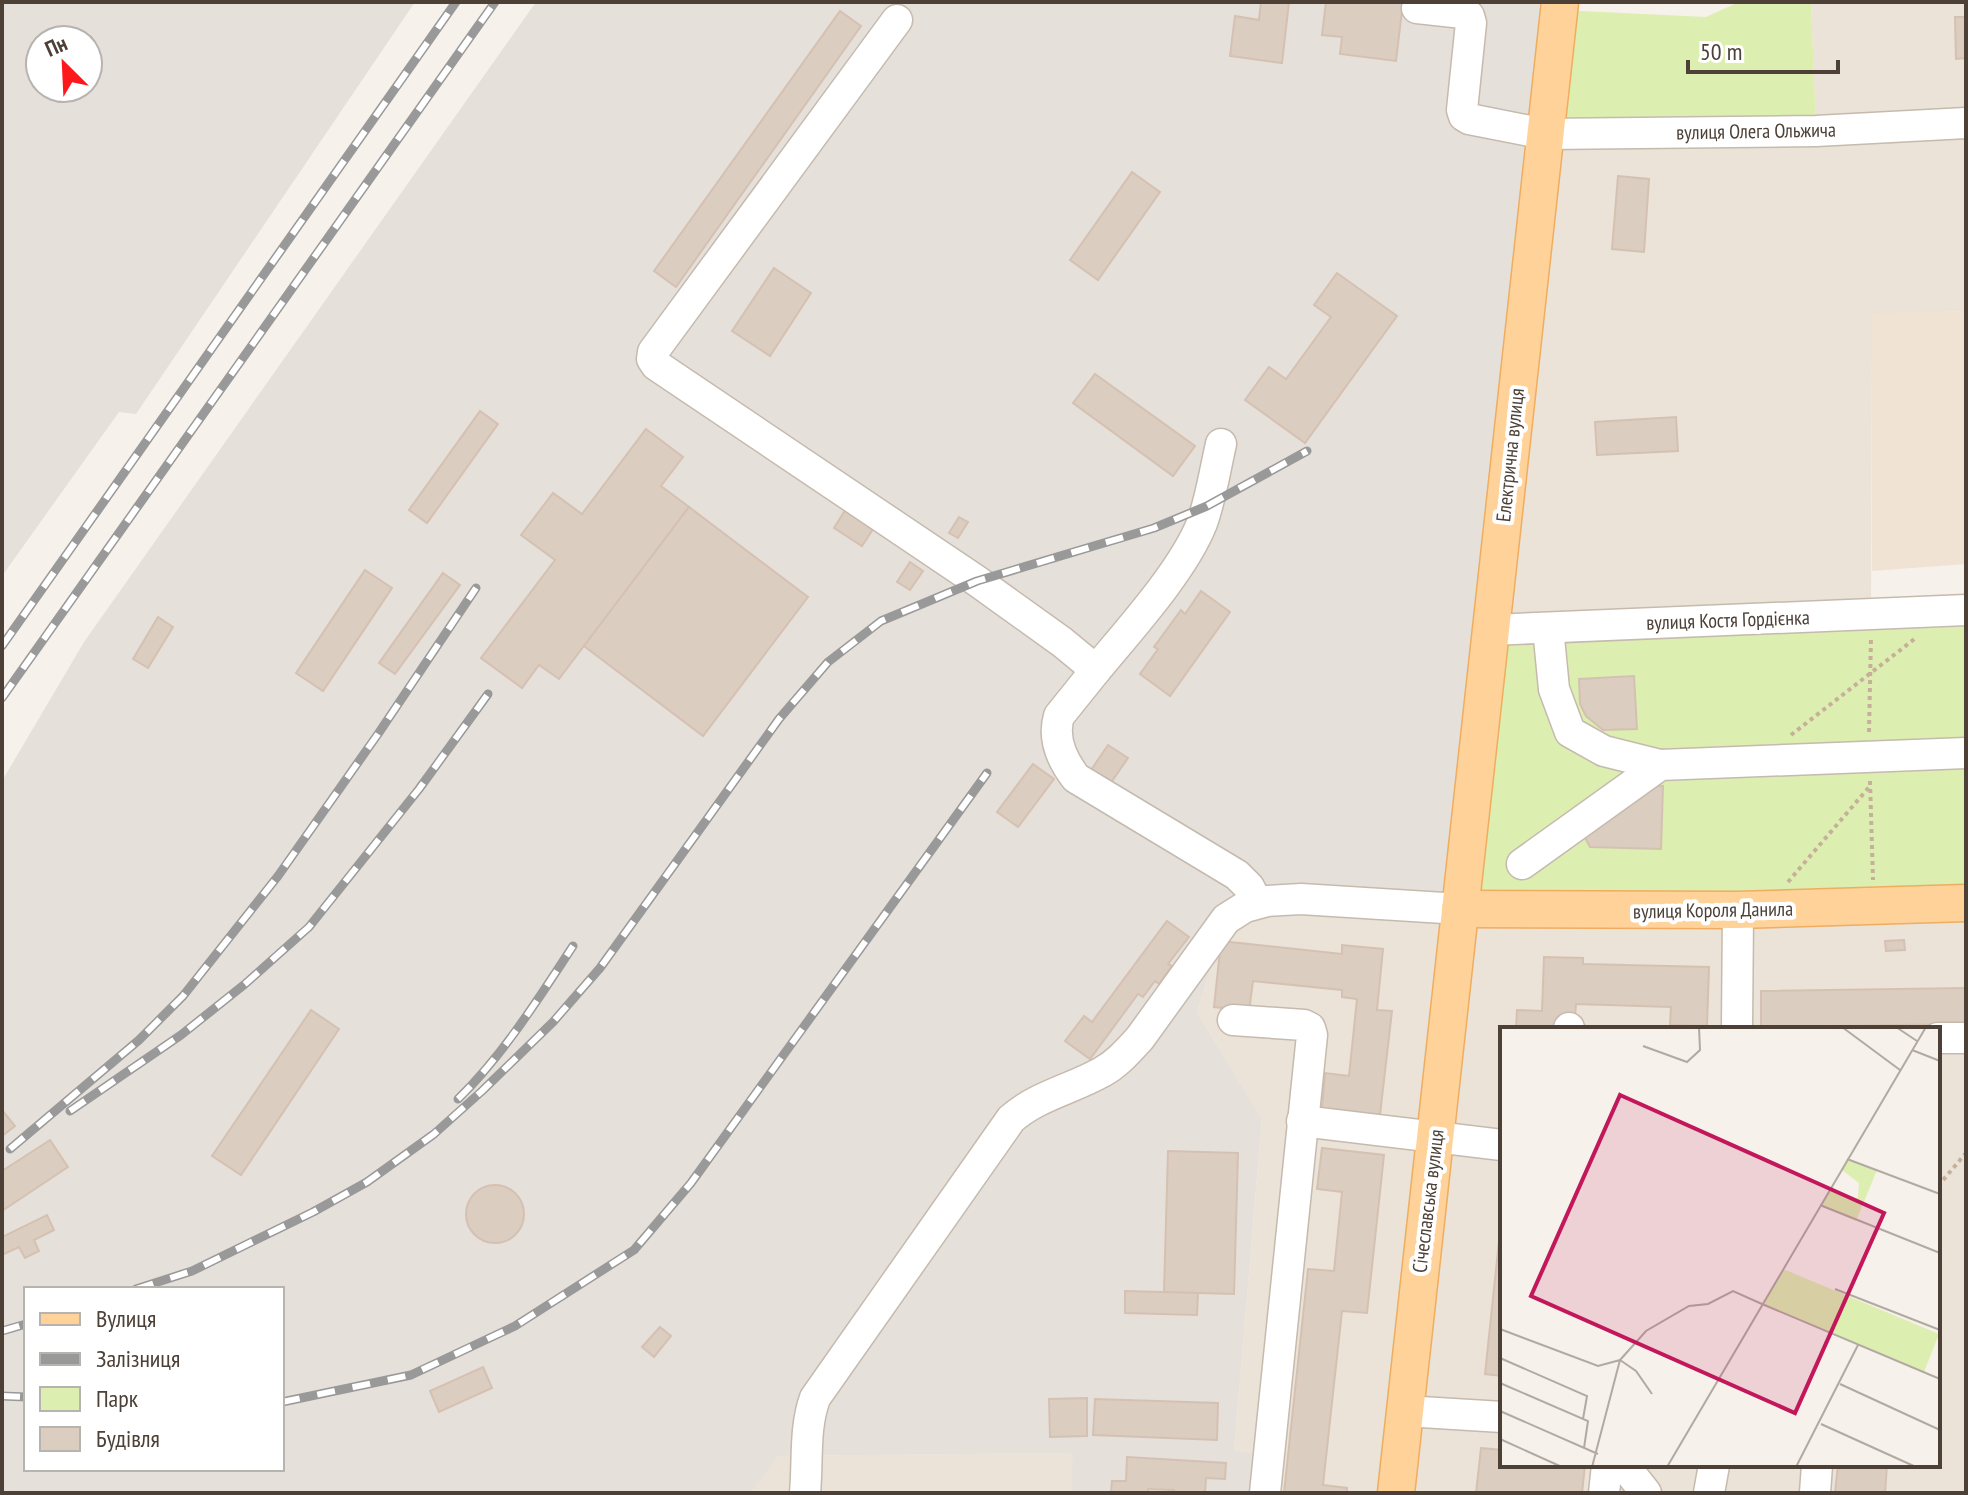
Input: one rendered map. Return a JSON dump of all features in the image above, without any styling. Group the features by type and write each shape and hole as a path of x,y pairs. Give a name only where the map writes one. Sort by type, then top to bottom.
{"main road":[{"name":"Електрична вулиця","path":"1460,909 1560,2"},
{"name":"вулиця Короля Данила","path":"1460,909 1738,910 1966,903"},
{"name":"Січеславська вулиця","path":"1396,1493 1460,909"}],"street":[{"name":"вулиця Олега Ольжича","path":"1417,8 1469,16 1471,23 1462,110 1469,119 1545,134 1816,131 1966,123"},
{"path":"897,20 653,352 652,359 656,365 977,581 1096,670"},
{"path":"1221,444 1201,525 1183,557 1144,612 1059,716 1057,735 1066,765 1076,778 1237,875 1249,887 1257,903"},
{"name":"вулиця Костя Гордієнка","path":"1491,630 1959,610"},
{"path":"1548,628 1554,689 1570,732 1604,751 1660,765 1966,753"},
{"path":"1522,864 1660,765"},
{"path":"805,1493 807,1425 815,1398 1011,1119 1022,1109 1102,1072 1124,1056 1226,919 1257,903 1301,899 1460,909"},
{"path":"1737,1027 1738,910"},
{"path":"1233,1020 1304,1025 1310,1028 1312,1035 1265,1493"},
{"path":"1940,1038 1966,1038"},
{"path":"1302,1121 1500,1145"},
{"path":"1405,1411 1500,1417"},
{"path":"1604,1493 1607,1467"},
{"path":"1626,1467 1646,1493"},
{"path":"1709,1493 1714,1467"},
{"path":"1815,1493 1817,1467"}],"path":[{"path":"1757,760 1959,610"},
{"path":"1787,884 1870,786"},
{"path":"1940,1184 1966,1153"}],"shaded area":[{"path":"2,2 415,2 136,414 119,412 2,576"},
{"path":"536,2 1560,2 1460,909 1301,899 1226,919 1197,1012 1262,1119 1234,1451 1272,1457 1270,1493 1071,1493 1073,1453 778,1456 751,1493 2,1491 2,781 84,642"},
{"path":"1811,2 1966,2 1966,311 1872,315 1871,614 1491,630 1545,134 1816,131"},
{"path":"1966,311 1966,564 1872,571 1872,314"},
{"path":"1966,903 1966,1493 1270,1493 1234,1451 1262,1119 1197,1012 1226,919 1245,907"},
{"path":"1074,1453 1071,1493 751,1493 777,1456"}],"green space":[{"path":"1739,2 1811,2 1816,131 1545,134 1559,10 1706,17"},
{"path":"1966,619 1966,903 1460,909 1491,630"}],"building":[{"path":"1261,2 1289,2 1282,63 1230,56 1235,16 1259,20"},
{"path":"1326,2 1403,2 1396,61 1340,54 1342,37 1322,35"},
{"path":"840,11 861,26 676,287 654,271"},
{"path":"1955,17 1966,17 1966,58 1956,59"},
{"path":"1132,172 1160,192 1098,280 1070,260"},
{"path":"1618,176 1649,179 1644,252 1612,249"},
{"path":"774,268 811,293 770,356 732,331"},
{"path":"1337,273 1397,316 1305,443 1245,400 1269,367 1286,379 1331,317 1314,305"},
{"path":"1095,374 1195,446 1173,476 1073,403"},
{"path":"480,411 498,424 427,523 409,510"},
{"path":"1676,417 1678,451 1597,455 1595,422"},
{"path":"646,429 683,457 661,486 689,507 559,679 539,665 522,688 481,658 555,560 521,535 553,493 582,514"},
{"path":"849,504 877,523 862,546 834,528"},
{"path":"689,507 808,597 703,736 584,646"},
{"path":"959,517 968,522 958,538 949,533"},
{"path":"910,562 923,571 910,590 897,582"},
{"path":"365,570 392,588 323,691 296,673"},
{"path":"443,573 460,585 395,674 379,663"},
{"path":"1201,591 1230,612 1170,696 1140,674 1158,649 1154,647 1181,610 1185,614"},
{"path":"158,617 173,627 148,668 133,659"},
{"path":"1634,676 1637,729 1603,730 1586,716 1580,704 1579,679"},
{"path":"1108,745 1128,758 1110,784 1091,770"},
{"path":"1033,764 1054,779 1018,827 997,812"},
{"path":"1640,785 1663,786 1661,849 1590,847 1584,836"},
{"path":"1167,921 1189,937 1168,964 1172,966 1159,984 1155,981 1143,997 1138,994 1090,1059 1065,1041 1084,1016 1092,1022"},
{"path":"1904,940 1905,950 1886,951 1885,941"},
{"path":"1221,941 1342,954 1342,945 1383,949 1377,1010 1392,1011 1380,1115 1322,1108 1325,1073 1349,1076 1357,999 1342,997 1342,990 1253,981 1249,1011 1214,1007"},
{"path":"1544,957 1583,958 1583,964 1709,967 1707,1026 1670,1025 1671,1007 1576,1004 1575,1017 1559,1016 1558,1027 1516,1027 1517,1010 1542,1011"},
{"path":"1966,988 1966,1024 1761,1027 1761,991"},
{"path":"311,1010 339,1029 241,1175 212,1156"},
{"path":"2,1110 15,1126 2,1136"},
{"path":"50,1140 68,1167 2,1211 2,1171"},
{"path":"1322,1148 1384,1155 1367,1313 1342,1311 1323,1485 1347,1488 1347,1493 1284,1493 1308,1269 1334,1271 1342,1192 1317,1189"},
{"path":"1168,1151 1238,1153 1234,1294 1164,1292"},
{"path":"495,1185 516,1193 524,1214 516,1235 495,1243 474,1235 466,1214 474,1193"},
{"path":"47,1215 54,1230 34,1240 39,1251 25,1258 19,1247 2,1255 2,1237"},
{"path":"1500,1232 1500,1376 1485,1374"},
{"path":"1125,1291 1198,1293 1197,1315 1125,1313"},
{"path":"660,1327 671,1336 654,1357 642,1347"},
{"path":"483,1367 492,1388 439,1412 430,1391"},
{"path":"1087,1398 1087,1436 1050,1437 1049,1399"},
{"path":"1095,1399 1218,1403 1217,1440 1093,1435"},
{"path":"1481,1448 1500,1450 1500,1467 1585,1467 1582,1493 1476,1493"},
{"path":"1127,1457 1226,1463 1225,1479 1206,1478 1205,1493 1148,1489 1148,1493 1111,1493 1112,1481 1126,1481"},
{"path":"1838,1467 1887,1467 1885,1493 1835,1493"}],"railway":[{"path":"2,646 456,2"},
{"path":"2,698 495,2"},
{"path":"142,1287 192,1271 367,1182 434,1134 482,1091 553,1022 600,968 779,719 828,662 881,621 977,581 1154,528 1207,506 1307,451"},
{"path":"10,1149 139,1040 183,996 278,876 476,588"},
{"path":"70,1111 181,1035 309,927 419,789 488,694"},
{"path":"284,1402 411,1375 515,1326 634,1250 691,1183 987,773"},
{"path":"458,1099 505,1045 573,946"},
{"path":"2,1331 24,1325"},
{"path":"2,1396 24,1397"}]}
